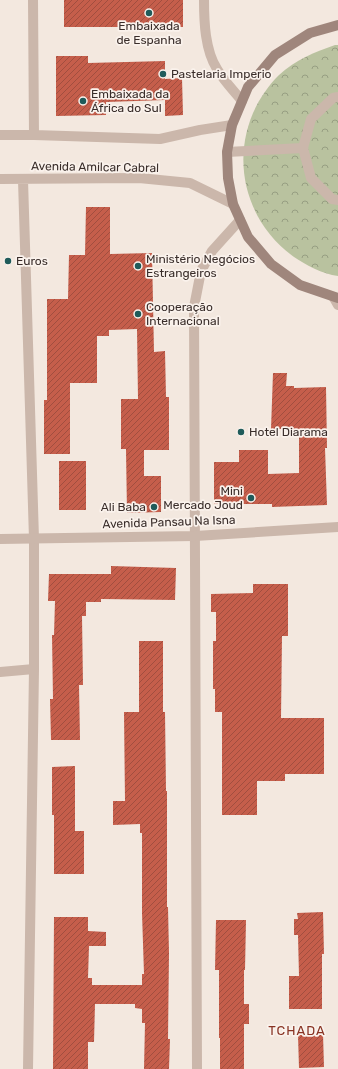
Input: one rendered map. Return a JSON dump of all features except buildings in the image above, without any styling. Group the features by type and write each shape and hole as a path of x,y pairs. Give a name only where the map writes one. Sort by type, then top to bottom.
{"main road":[{"path":"337,300 300,285 271,264 248,237 233,204 228,178 227,152 232,125 248,87 275,55 310,33 338,25"}],"street":[{"path":"33,0 34,134"},
{"path":"204,0 204,14 209,49 217,69 242,101"},
{"path":"338,97 333,98 311,119 303,148 311,178 332,199 338,200"},
{"path":"0,135 34,134 160,139 232,125"},
{"path":"227,152 303,148"},
{"name":"Avenida Amilcar Cabral","path":"0,179 139,178 190,183 233,204"},
{"path":"24,180 34,539 34,669 28,1069"},
{"path":"197,1069 194,307 201,271 212,251 240,220"},
{"name":"Avenida Pansau Na Isna","path":"0,539 195,536 338,527"},
{"path":"0,672 34,669"}],"green space":[{"path":"338,45 338,276 314,269 294,257 274,239 258,217 248,194 244,169 244,144 250,120 262,96 279,75 292,65"}],"place":[{"name":"Embaixada de Espanha","path":"149,13"},
{"name":"Pastelaria Imperio","path":"163,74"},
{"name":"Embaixada da África do Sul","path":"83,101"},
{"name":"Euros","path":"8,261"},
{"name":"Ministério Negócios Estrangeiros","path":"138,266"},
{"name":"Cooperação Internacional","path":"138,314"},
{"name":"Hotel Diarama","path":"241,432"},
{"name":"Mini Mercado Joud","path":"251,498"},
{"name":"Ali Baba","path":"154,507"}],"district":[{"name":"TCHADA","path":"297,1030"}]}
